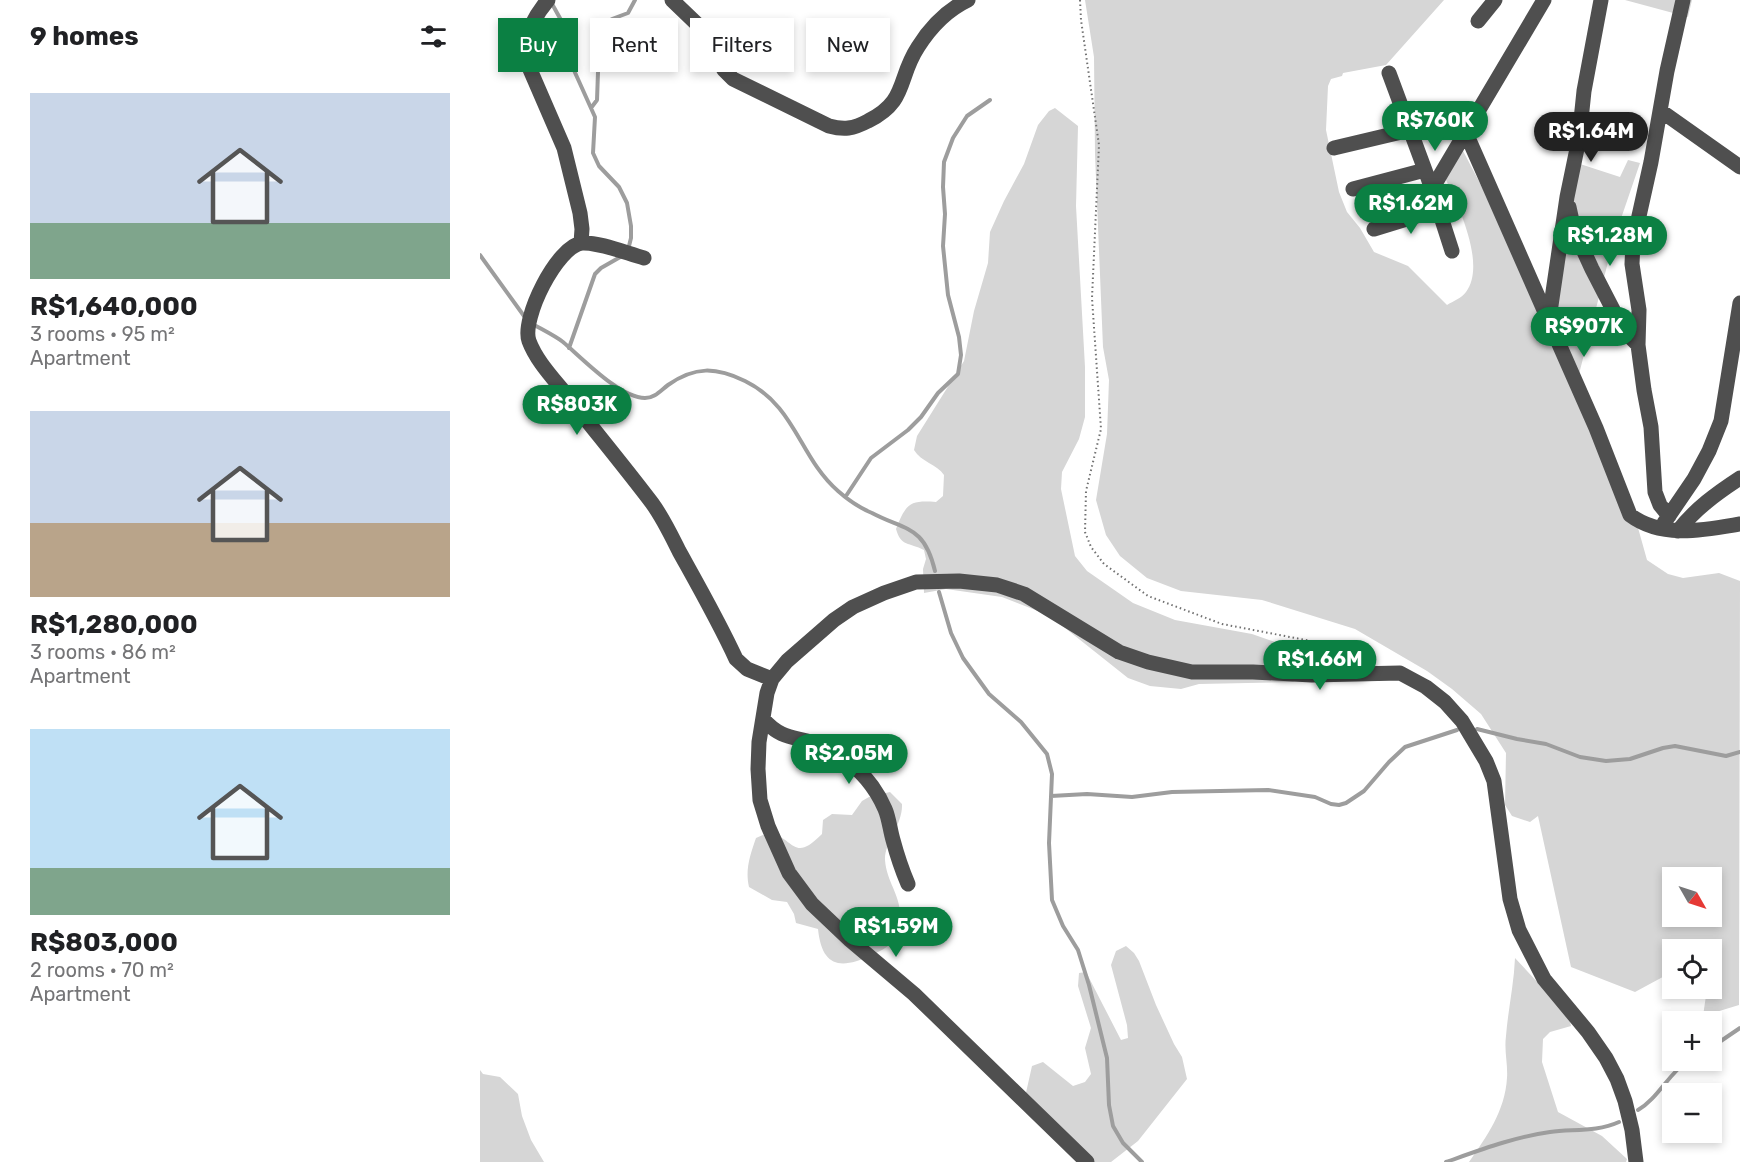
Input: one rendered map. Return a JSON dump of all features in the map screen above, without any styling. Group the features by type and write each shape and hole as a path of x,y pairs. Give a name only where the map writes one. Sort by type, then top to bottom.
{"street":[{"path":"548,0 540,9 526,36 522,51 564,148 580,213 581,243"},
{"path":"672,0 698,24 724,70 733,79 829,126 843,130 857,127 881,115 891,107 904,82 917,48 935,24 956,6 968,0"},
{"path":"1478,21 1495,0"},
{"path":"1528,26 1532,0"},
{"path":"1432,189 1544,0"},
{"path":"1549,319 1600,0"},
{"path":"1665,522 1654,492 1651,427 1638,345 1639,310 1632,264 1633,243 1683,0"},
{"path":"1389,73 1432,189 1452,251"},
{"path":"1661,111 1740,167"},
{"path":"1334,148 1410,130"},
{"path":"1466,133 1596,428 1630,515 1642,522 1665,522 1678,531 1686,532 1740,524"},
{"path":"1353,189 1425,170"},
{"path":"1567,197 1574,230 1592,268 1624,331 1638,345"},
{"path":"1374,229 1438,209"},
{"path":"644,258 592,244 581,243 572,246 552,270 527,322 526,332 546,369 663,519 736,659 747,669 772,679"},
{"path":"1665,522 1694,479 1721,421 1740,303"},
{"path":"1678,531 1689,516 1740,478"},
{"path":"1087,1162 922,1002 812,904 789,873 768,826 760,800 758,769 759,742 767,693 772,679 806,644 853,607 884,592 916,582 959,581 997,585 1024,594 1119,652 1148,662 1192,672 1312,675 1400,673 1426,687 1445,702 1462,721 1486,761 1494,781 1510,899 1519,930 1544,980 1587,1032 1606,1058 1617,1079 1632,1130 1636,1162"},
{"path":"763,719 778,733 813,742 842,757 865,778 886,810 893,842 908,884"}],"path":[{"path":"1080,0 1099,145 1092,298 1101,429 1086,491 1085,532 1091,547 1104,564 1148,596 1222,624 1358,650 1379,662"}],"shaded area":[{"path":"1085,0 1444,0 1386,65 1343,73 1342,76 1331,79 1328,86 1326,130 1339,192 1347,212 1360,228 1374,252 1408,266 1447,305 1466,292 1472,280 1472,250 1468,233 1443,174 1462,149 1554,324 1577,163 1620,177 1628,160 1640,163 1614,239 1579,374 1635,517 1647,560 1668,574 1683,578 1719,573 1740,581 1739,1005 1719,1011 1704,1011 1706,999 1722,999 1722,939 1662,939 1662,977 1635,992 1571,967 1538,816 1530,822 1512,816 1505,805 1506,753 1481,714 1452,689 1427,671 1355,629 1262,600 1181,591 1147,578 1120,556 1106,535 1096,500 1107,434 1109,380 1103,347 1095,154 1094,57"},
{"path":"1625,0 1692,0 1688,17"},
{"path":"1055,108 1078,126 1076,206 1085,367 1085,417 1079,439 1062,472 1061,489 1075,556 1087,571 1133,603 1175,620 1252,634 1278,643 1299,659 1301,667 1298,679 1293,682 1199,684 1181,689 1150,686 1128,678 1043,613 1002,597 946,589 924,593 923,569 926,559 924,550 906,543 898,535 896,529 910,505 920,502 936,502 943,496 944,475 914,450 917,436 964,361 974,311 988,263 990,232 1024,164 1038,125 1049,111"},
{"path":"890,792 902,804 900,819 885,854 887,870 899,904 900,913 896,935 889,945 861,960 851,963 834,962 824,951 818,929 796,923 787,902 772,900 749,887 750,856 756,838 770,832 795,847 806,847 822,834 823,820 832,814 852,815 862,801"},
{"path":"1126,946 1139,961 1156,1005 1182,1057 1187,1079 1138,1141 1111,1162 1080,1162 1023,1106 1032,1066 1043,1062 1073,1086 1085,1082 1091,1074 1085,1048 1091,1028 1078,986 1079,973 1086,972 1121,1040 1128,1038 1127,1025 1111,965 1116,951"},
{"path":"1515,958 1569,1016 1571,1026 1550,1032 1543,1039 1542,1062 1558,1112 1602,1136 1627,1159 1626,1162 1469,1162 1494,1123 1506,1090 1506,1042"},
{"path":"480,1070 483,1074 500,1077 518,1094 522,1116 531,1140 544,1162 480,1162"}],"waterway":[{"path":"591,108 597,100 598,72 605,25 612,19 628,13 635,0"},
{"path":"551,2 566,29 568,57 595,117 593,153 599,166 619,187 627,203 631,226 628,250"},
{"path":"846,496 871,458 908,430 921,417 938,393 958,374 961,355 959,337 948,295 943,246 944,162 953,138 967,116 990,100"},
{"path":"480,255 524,316"},
{"path":"569,348 595,274 622,256"},
{"path":"536,326 563,342 624,392 635,396 652,397 678,379 697,372 715,371 745,381 776,404 814,463 838,491 863,509 904,527 919,537 931,556 935,571"},
{"path":"939,592 951,633 963,658 989,694 1021,722 1047,754 1052,774 1049,843 1052,900 1063,926 1078,950 1089,985 1107,1058 1109,1105 1113,1126 1123,1143 1142,1162"},
{"path":"1477,729 1546,744 1580,757 1606,761 1630,759 1675,746 1726,756 1740,752"},
{"path":"1051,796 1087,794 1132,797 1172,792 1268,790 1315,797 1339,805 1364,791 1405,747 1457,730"},
{"path":"1722,1040 1740,1028"},
{"path":"1638,1110 1651,1100 1676,1071"},
{"path":"1446,1162 1523,1137 1550,1132 1594,1129 1619,1122"}]}
